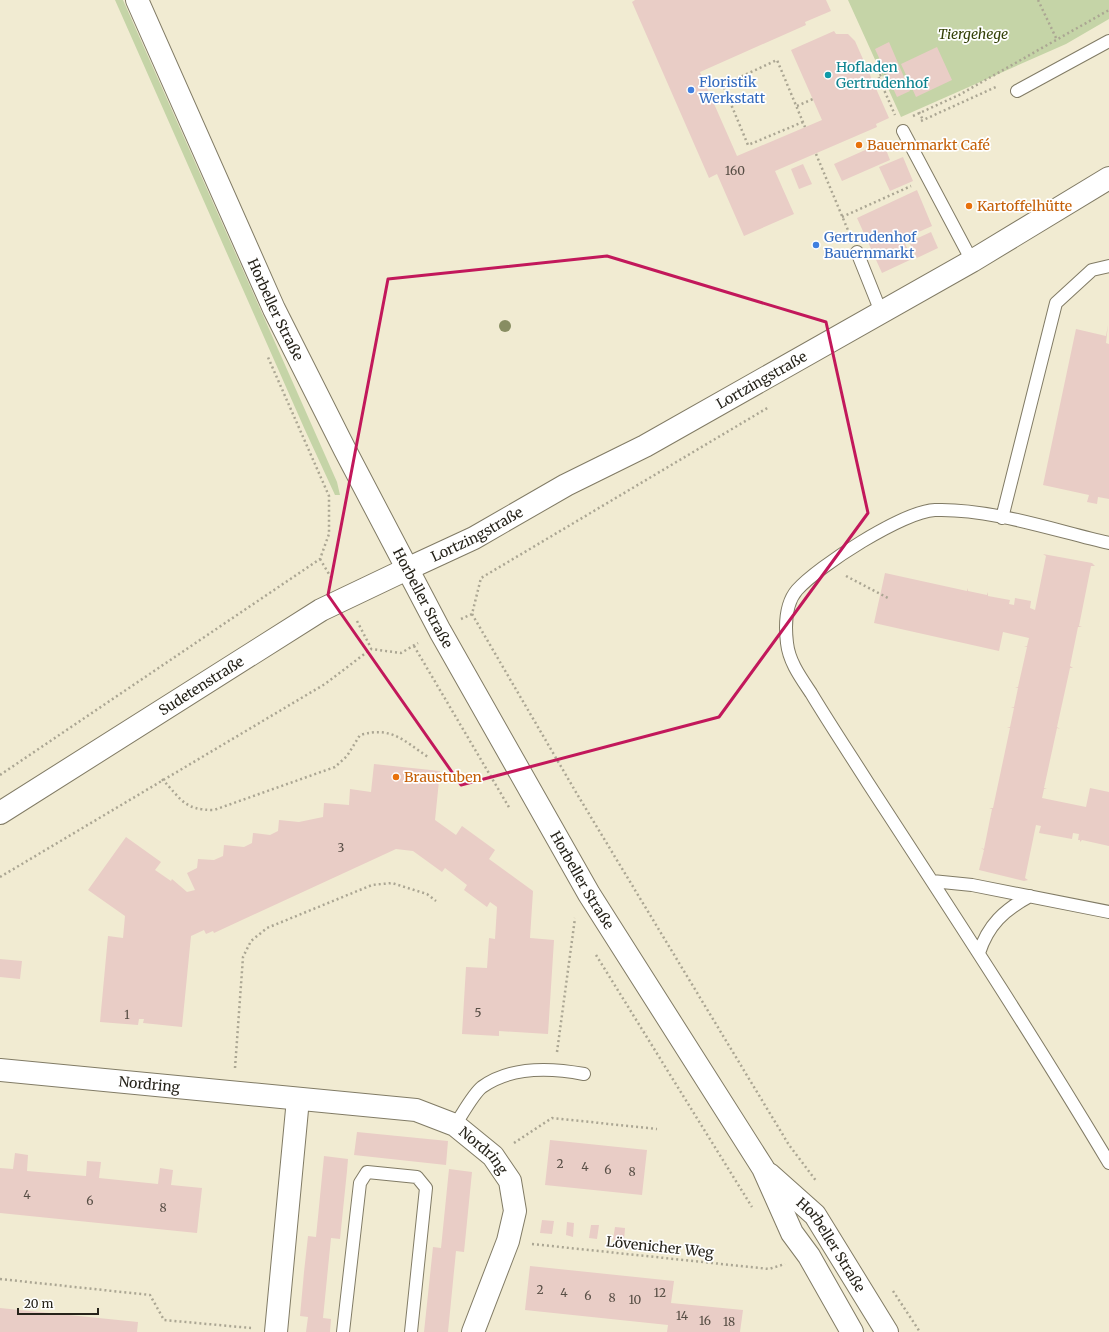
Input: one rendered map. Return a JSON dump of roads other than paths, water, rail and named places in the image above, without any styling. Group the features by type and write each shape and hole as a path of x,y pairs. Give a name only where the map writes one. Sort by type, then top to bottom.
{"street":[{"name":"Horbeller Straße","path":"137,0 274,309 440,631 589,894 763,1168 792,1232 809,1256 852,1332"},
{"name":"Lortzingstraße","path":"407,569 474,538 566,485 645,446 972,261 1109,178"},
{"name":"Sudetenstraße","path":"0,813 321,610 407,569"},
{"name":"Nordring","path":"0,1070 416,1110 455,1125 493,1156 510,1181 515,1211 508,1241 473,1332"},
{"path":"276,1331 298,1099"},
{"name":"Horbeller Straße","path":"763,1168 815,1215 888,1332"}],"lane":[{"path":"1017,91 1109,41"},
{"path":"901,128 972,261"},
{"path":"857,252 881,312"},
{"path":"1002,518 1056,303 1092,270 1109,266"},
{"path":"1109,543 1002,518 962,511 932,510 886,528 826,566 796,591 787,608 787,646 791,661 979,953 1109,1163"},
{"path":"932,881 972,885 1109,912"},
{"path":"979,953 988,930 999,916 1013,905 1030,896"},
{"path":"455,1125 482,1087 511,1073 555,1069 584,1074"},
{"path":"342,1332 360,1183 367,1172 417,1177 426,1188 412,1332"}],"place":[{"name":"Hofladen Gertrudenhof","path":"828,75"},
{"name":"Floristik Werkstatt","path":"691,90"},
{"name":"Bauernmarkt Café","path":"859,145"},
{"name":"Kartoffelhütte","path":"969,206"},
{"name":"Gertrudenhof Bauernmarkt","path":"816,245"},
{"name":"Braustuben","path":"396,777"}],"park label":[{"name":"Tiergehege","path":"973,34"}]}
